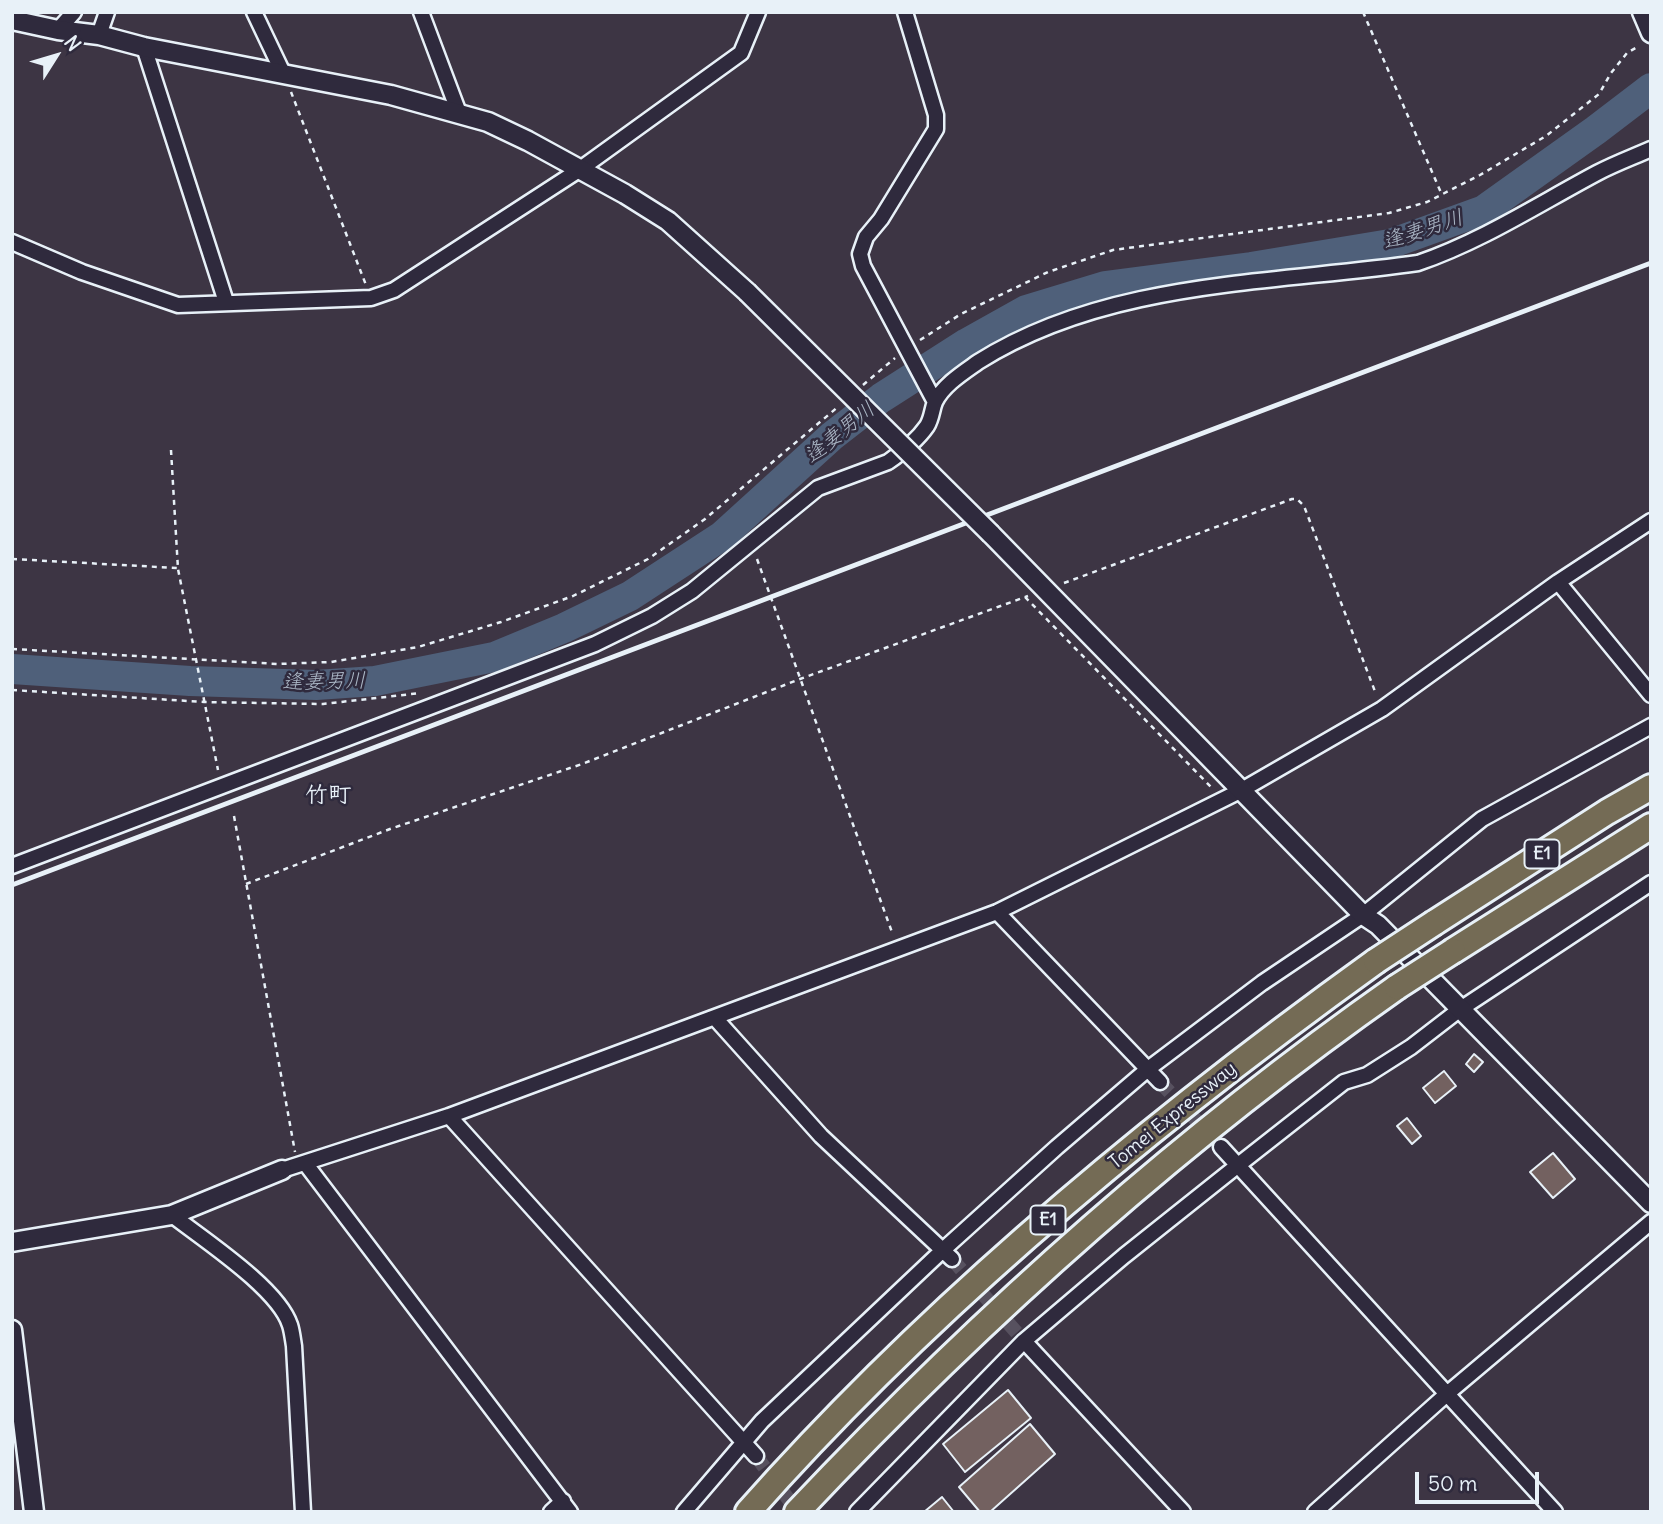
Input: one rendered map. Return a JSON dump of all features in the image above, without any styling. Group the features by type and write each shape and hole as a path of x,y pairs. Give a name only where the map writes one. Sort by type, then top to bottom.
{"highway":[{"name":"Tomei Expressway","path":"748,1512 855,1397 976,1283 1117,1160 1226,1072 1376,961 1606,812 1651,787"},
{"name":"Tomei Expressway","path":"797,1512 878,1426 990,1318 1138,1187 1248,1097 1397,987 1651,826"}],"street":[{"path":"58,30 74,12"},
{"path":"99,35 107,12"},
{"path":"254,12 283,73"},
{"path":"421,12 458,113"},
{"path":"12,242 82,272 178,305 371,298 394,290 579,170 741,53 758,12"},
{"path":"905,12 936,115 936,129 881,219 866,237 860,254 863,265 935,402"},
{"path":"1642,12 1645,40"},
{"path":"12,20 99,35 144,47 391,95 488,122 625,194 668,221 747,292 991,534 1240,791 1363,915 1378,925 1651,1203"},
{"path":"144,47 226,302"},
{"path":"12,866 595,644 652,616 692,591 818,488 888,462 926,428 935,402 951,383 979,362 1053,324 1150,297 1418,263 1455,251 1598,172 1651,149"},
{"path":"12,1242 172,1216 295,1166 449,1116 997,912 1223,800 1382,709 1558,582 1651,521"},
{"path":"1558,582 1651,695"},
{"path":"684,1512 743,1440 948,1254 1057,1147 1148,1069 1262,983 1363,915 1482,819 1651,726"},
{"path":"858,1512 1024,1341 1124,1256 1237,1166 1344,1082 1367,1075 1411,1047 1459,1010 1651,883"},
{"path":"997,912 1160,1082"},
{"path":"715,1018 821,1136 948,1254"},
{"path":"449,1116 755,1456"},
{"path":"1221,1147 1555,1512"},
{"path":"295,1166 566,1506 551,1512"},
{"path":"172,1216 258,1284 278,1303 290,1325 294,1346 303,1512"},
{"path":"1315,1512 1448,1393 1651,1222"},
{"path":"12,1330 34,1512"},
{"path":"1024,1341 1183,1512"}],"path":[{"path":"1363,12 1442,195"},
{"path":"864,385 961,314 1048,272 1113,250 1389,213 1427,202 1480,176 1546,136 1599,94 1627,53 1645,40"},
{"path":"283,73 371,298"},
{"path":"12,649 197,663 278,664 331,662 418,648 573,596 648,559 705,519 843,402"},
{"path":"171,450 178,569 221,787"},
{"path":"1063,584 1297,499 1304,506 1382,709"},
{"path":"751,543 898,948"},
{"path":"12,559 178,569"},
{"path":"246,884 390,830 582,764 800,679 1038,592"},
{"path":"1025,597 1223,800"},
{"path":"12,691 204,702 323,704 424,692"},
{"path":"234,816 295,1166"}],"building":[{"path":"1474,1054 1483,1062 1474,1072 1466,1064"},
{"path":"1444,1071 1456,1086 1435,1103 1423,1088"},
{"path":"1407,1118 1421,1136 1412,1144 1397,1126"},
{"path":"1553,1153 1575,1179 1553,1198 1530,1172"},
{"path":"1008,1390 1031,1418 965,1472 943,1444"},
{"path":"1030,1424 1055,1454 990,1512 980,1512 959,1487"},
{"path":"942,1497 954,1512 924,1512"}],"waterway":[{"name":"逢妻男川","path":"12,669 190,681 316,685 375,681 494,657 564,628 630,596 722,536 832,436 881,398 967,343 1026,310 1105,286 1251,267 1390,244 1484,210 1651,88"}],"tunnel":[{"path":"1160,1082 1211,1136"},
{"path":"952,1259 1024,1341"},
{"path":"756,1456 798,1512"}],"railway":[{"path":"12,885 1651,263"}],"district":[{"name":"竹町","path":"328,795"}]}
